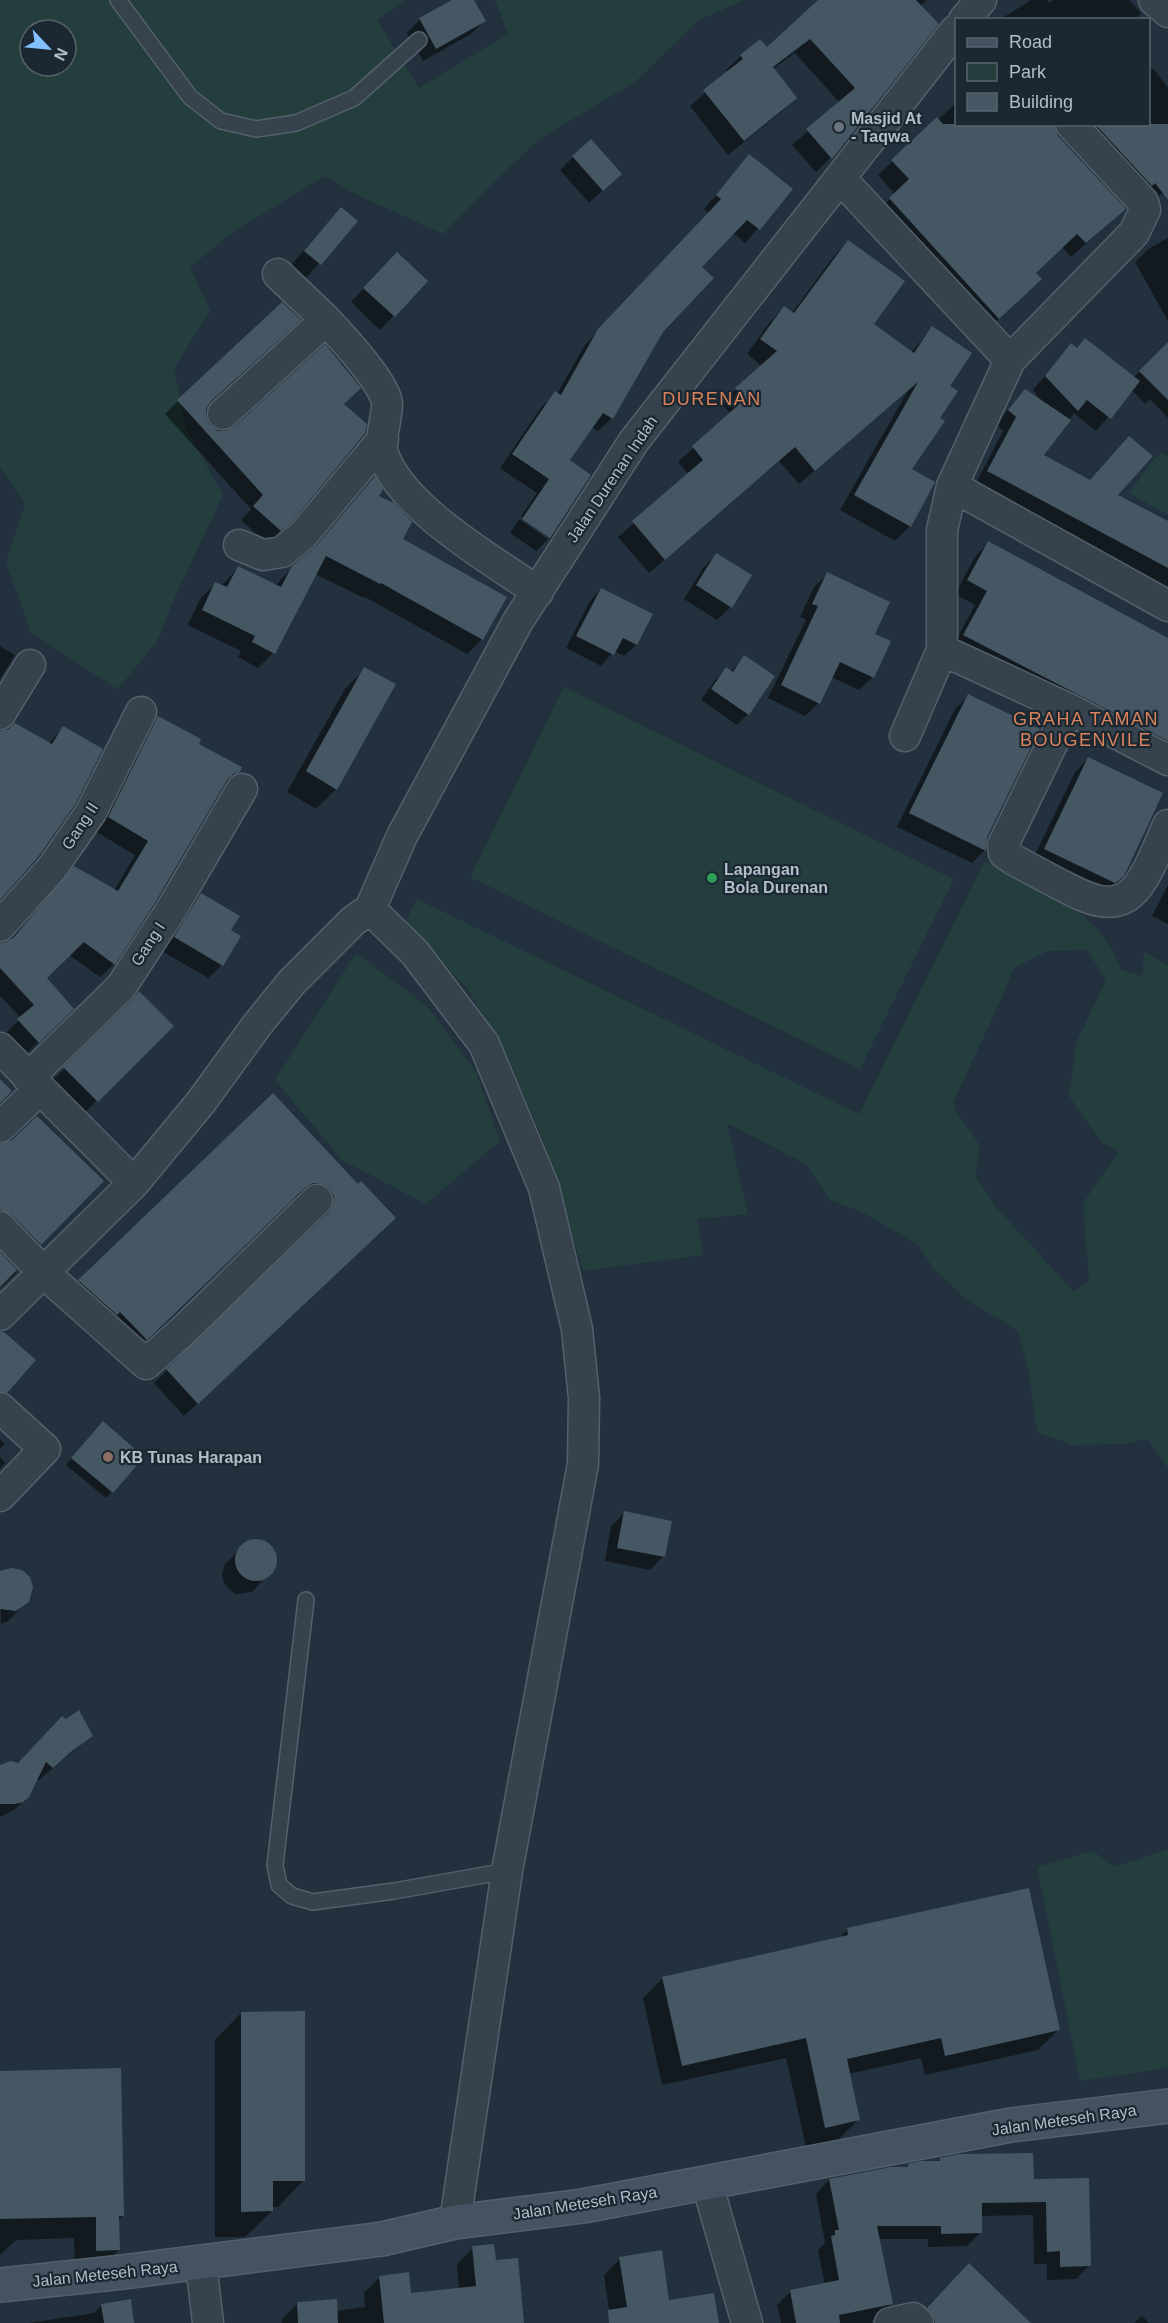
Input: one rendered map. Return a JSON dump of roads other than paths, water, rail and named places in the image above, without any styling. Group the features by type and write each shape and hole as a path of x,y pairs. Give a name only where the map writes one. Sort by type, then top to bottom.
{"main road":[{"name":"Jalan Meteseh Raya","path":"0,2285 201,2263 382,2239 455,2222 584,2206 1011,2125 1168,2106"}],"street":[{"path":"1154,0 1168,12"},
{"name":"Jalan Durenan Indah","path":"370,909 402,836 518,621 634,441 955,34"},
{"path":"905,736 942,650 942,530 952,486 1011,360 1134,233 1145,210 1143,202 1073,126"},
{"path":"840,178 1011,360"},
{"path":"278,274 326,320 362,359 387,401 382,452 395,476 420,505 466,542 538,592"},
{"path":"223,414 326,320"},
{"path":"239,545 263,555 282,552 303,535 383,439"},
{"path":"952,486 1168,606"},
{"path":"942,650 1069,709 1168,760"},
{"path":"0,714 30,665"},
{"path":"1069,709 1003,845 1004,853 1089,899 1111,902 1122,900 1136,889 1168,825"},
{"name":"Gang II","path":"0,926 52,868 91,812 141,712"},
{"name":"Gang I","path":"0,1127 34,1084 121,987 171,910 242,789"},
{"path":"0,1315 134,1183 201,1102 257,1024 292,982 353,921 370,909 415,953 484,1044 544,1188 577,1329 584,1398 583,1464 507,1871 455,2222"},
{"path":"0,1048 134,1183"},
{"path":"0,1227 43,1272 146,1364 317,1200"},
{"path":"0,1408 45,1449 0,1496"},
{"path":"707,2183 747,2323"},
{"path":"201,2263 208,2323"}],"lane":[{"path":"118,0 190,97 221,121 256,129 296,123 354,98 419,40"},
{"path":"306,1600 275,1864 279,1885 292,1896 313,1902 394,1891 507,1871"}],"place":[{"name":"Masjid At - Taqwa","path":"839,127"},
{"name":"Lapangan Bola Durenan","path":"712,878"},
{"name":"KB Tunas Harapan","path":"108,1457"}],"district":[{"name":"DURENAN","path":"712,399"},
{"name":"GRAHA TAMAN BOUGENVILE","path":"1086,729"}]}
